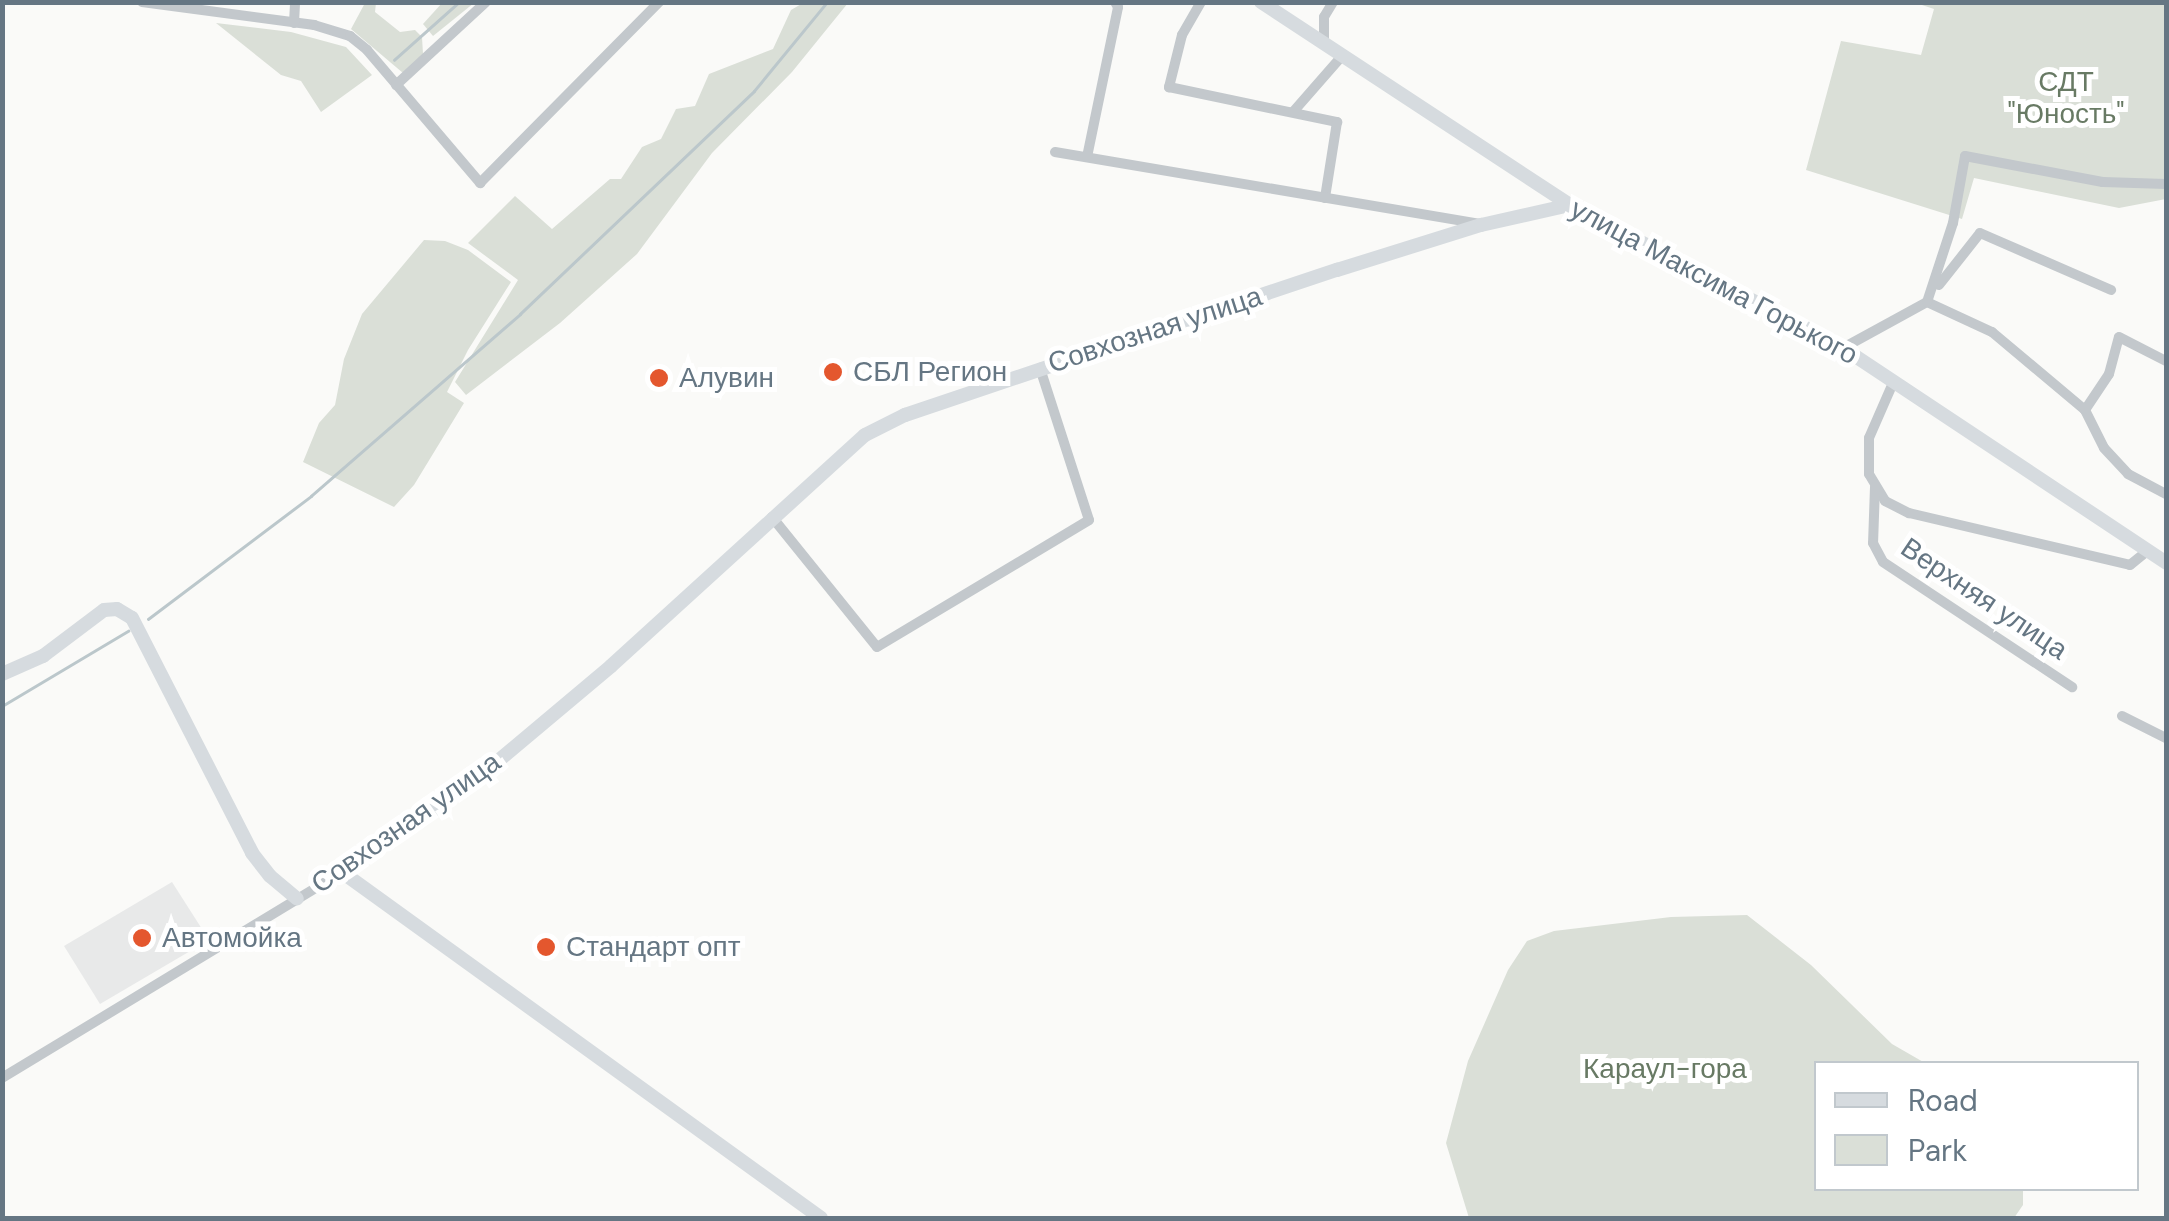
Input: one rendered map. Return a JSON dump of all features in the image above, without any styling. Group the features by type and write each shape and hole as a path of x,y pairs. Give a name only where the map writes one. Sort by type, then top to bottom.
{"street":[{"path":"142,2 294,23 350,36 480,183 659,2"},
{"path":"294,23 295,2"},
{"path":"396,84 486,2"},
{"path":"1087,158 1118,7 1115,2"},
{"path":"1201,2 1182,35 1168,87 1337,122 1325,198"},
{"name":"улица Максима Горького","path":"1261,2 1570,205 1843,348 2166,563"},
{"path":"1324,44 1324,17 1333,2"},
{"path":"1293,112 1342,56"},
{"path":"1055,152 1481,225"},
{"path":"1934,291 1966,172 1965,156 2102,182 2166,184"},
{"name":"Совхозная улица","path":"2,1078 342,872 482,775 610,666 864,435 904,414 1040,368 1481,225 1570,205"},
{"path":"1843,348 1928,302 1980,233 2111,290"},
{"path":"1928,302 1992,332 2085,410 2104,448 2128,474 2166,494"},
{"path":"2085,410 2108,374 2120,337 2166,361"},
{"path":"771,516 878,647 1089,520 1040,368"},
{"name":"Верхняя улица","path":"1894,383 1869,438 1869,474 1875,485 1873,543 1883,562 2072,687"},
{"path":"1875,485 1885,500 1909,514 2130,565 2147,551"},
{"path":"2,674 43,656 104,610 117,609 132,618 252,853 270,876 297,899"},
{"path":"2122,716 2166,738"},
{"path":"342,872 821,1218"}],"shaded area":[{"path":"172,882 209,940 100,1004 64,946"}],"green space":[{"path":"365,3 376,3 375,12 400,32 415,30 422,37 423,54 403,73 351,29"},
{"path":"442,3 474,3 433,36 423,24"},
{"path":"803,3 848,3 792,72 712,153 637,254 560,323 466,395 455,382 518,280 468,243 515,196 552,229 610,179 621,179 642,147 661,139 676,109 695,106 709,74 773,49 791,10"},
{"name":"СДТ \"Юность\"","path":"1916,3 2166,3 2166,199 2119,208 1974,178 1962,219 1806,170 1841,41 1921,55 1934,9"},
{"path":"216,23 291,32 346,47 372,75 321,112 301,81 281,75"},
{"path":"424,240 445,241 468,250 511,282 447,392 464,403 414,485 394,507 303,462 319,423 335,405 344,359 362,314"},
{"name":"Караул-гора","path":"1747,915 1811,965 1892,1044 1922,1061 1814,1061 1814,1191 2023,1191 2023,1205 2014,1218 1469,1218 1446,1143 1468,1061 1508,970 1527,941 1554,931 1671,917"}],"waterway":[{"path":"394,60 459,2"},
{"path":"148,619 311,496 520,314 754,91 827,2"},
{"path":"2,706 128,631"}],"place":[{"name":"СБЛ Регион","path":"833,372"},
{"name":"Алувин","path":"659,378"},
{"name":"Автомойка","path":"142,938"},
{"name":"Стандарт опт","path":"546,947"}]}
